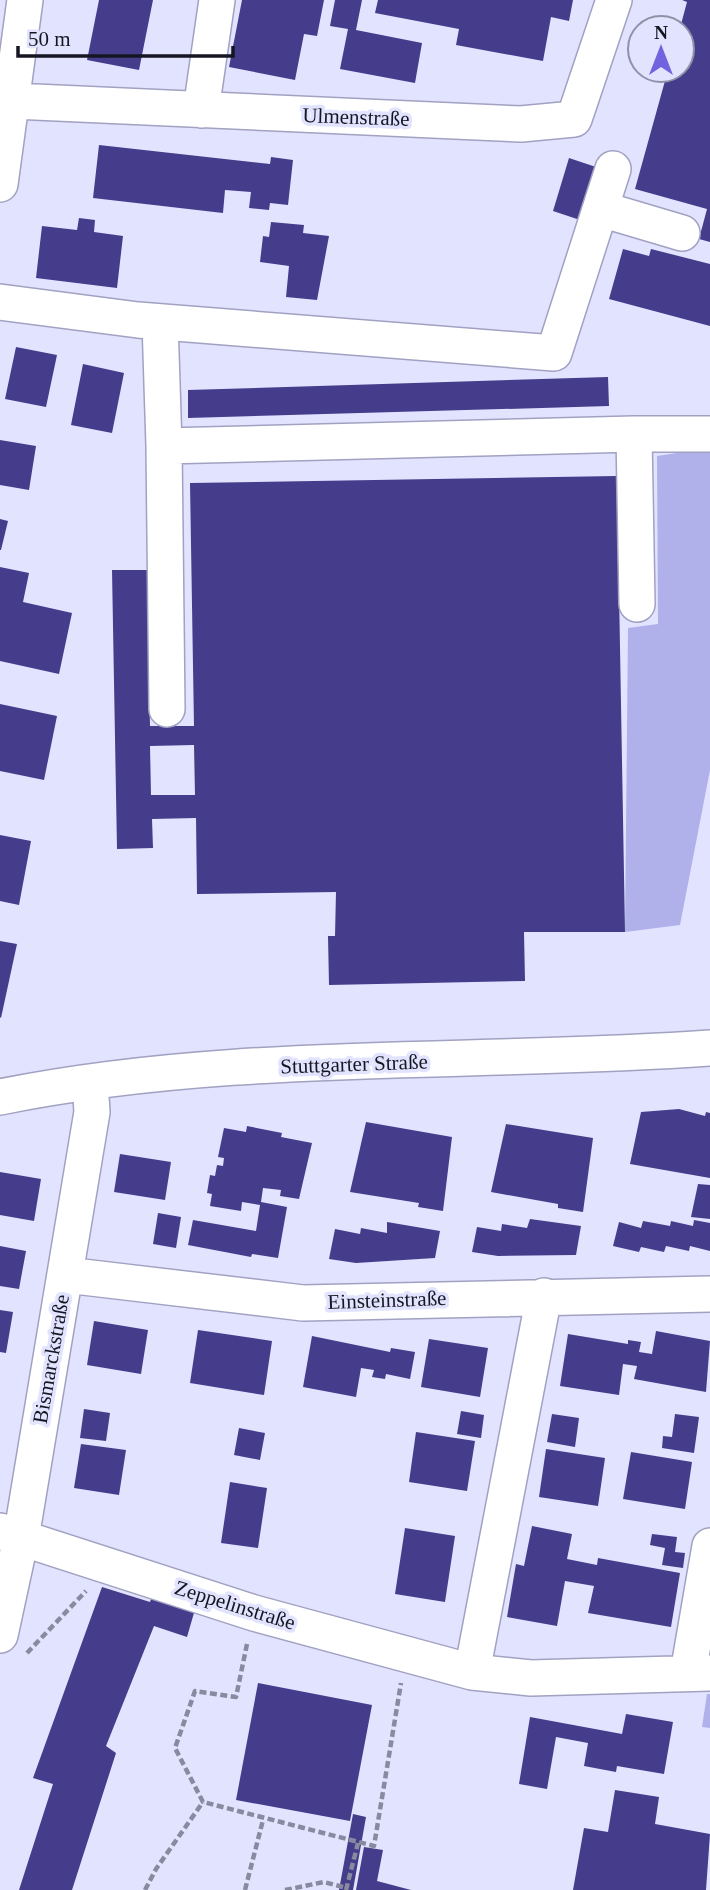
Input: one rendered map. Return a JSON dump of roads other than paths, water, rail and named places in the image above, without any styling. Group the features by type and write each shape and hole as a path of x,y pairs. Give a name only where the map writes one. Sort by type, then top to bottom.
{"street":[{"path":"0,184 25,0"},
{"path":"201,110 217,0"},
{"name":"Ulmenstraße","path":"13,101 522,124 574,119 614,0"},
{"path":"0,302 160,322 554,354 613,169"},
{"path":"600,209 682,233"},
{"path":"160,322 167,709"},
{"path":"634,434 637,604"},
{"path":"164,446 710,434"},
{"name":"Stuttgarter Straße","path":"0,1097 90,1082 229,1069 540,1058 710,1048"},
{"name":"Bismarckstraße","path":"10,1646 10,1535 66,1275 92,1112 90,1082"},
{"name":"Einsteinstraße","path":"66,1275 303,1303 710,1294"},
{"path":"472,1672 544,1296"},
{"name":"Zeppelinstraße","path":"10,1535 254,1612 406,1654 472,1672 531,1678 699,1673 710,1546"}]}
